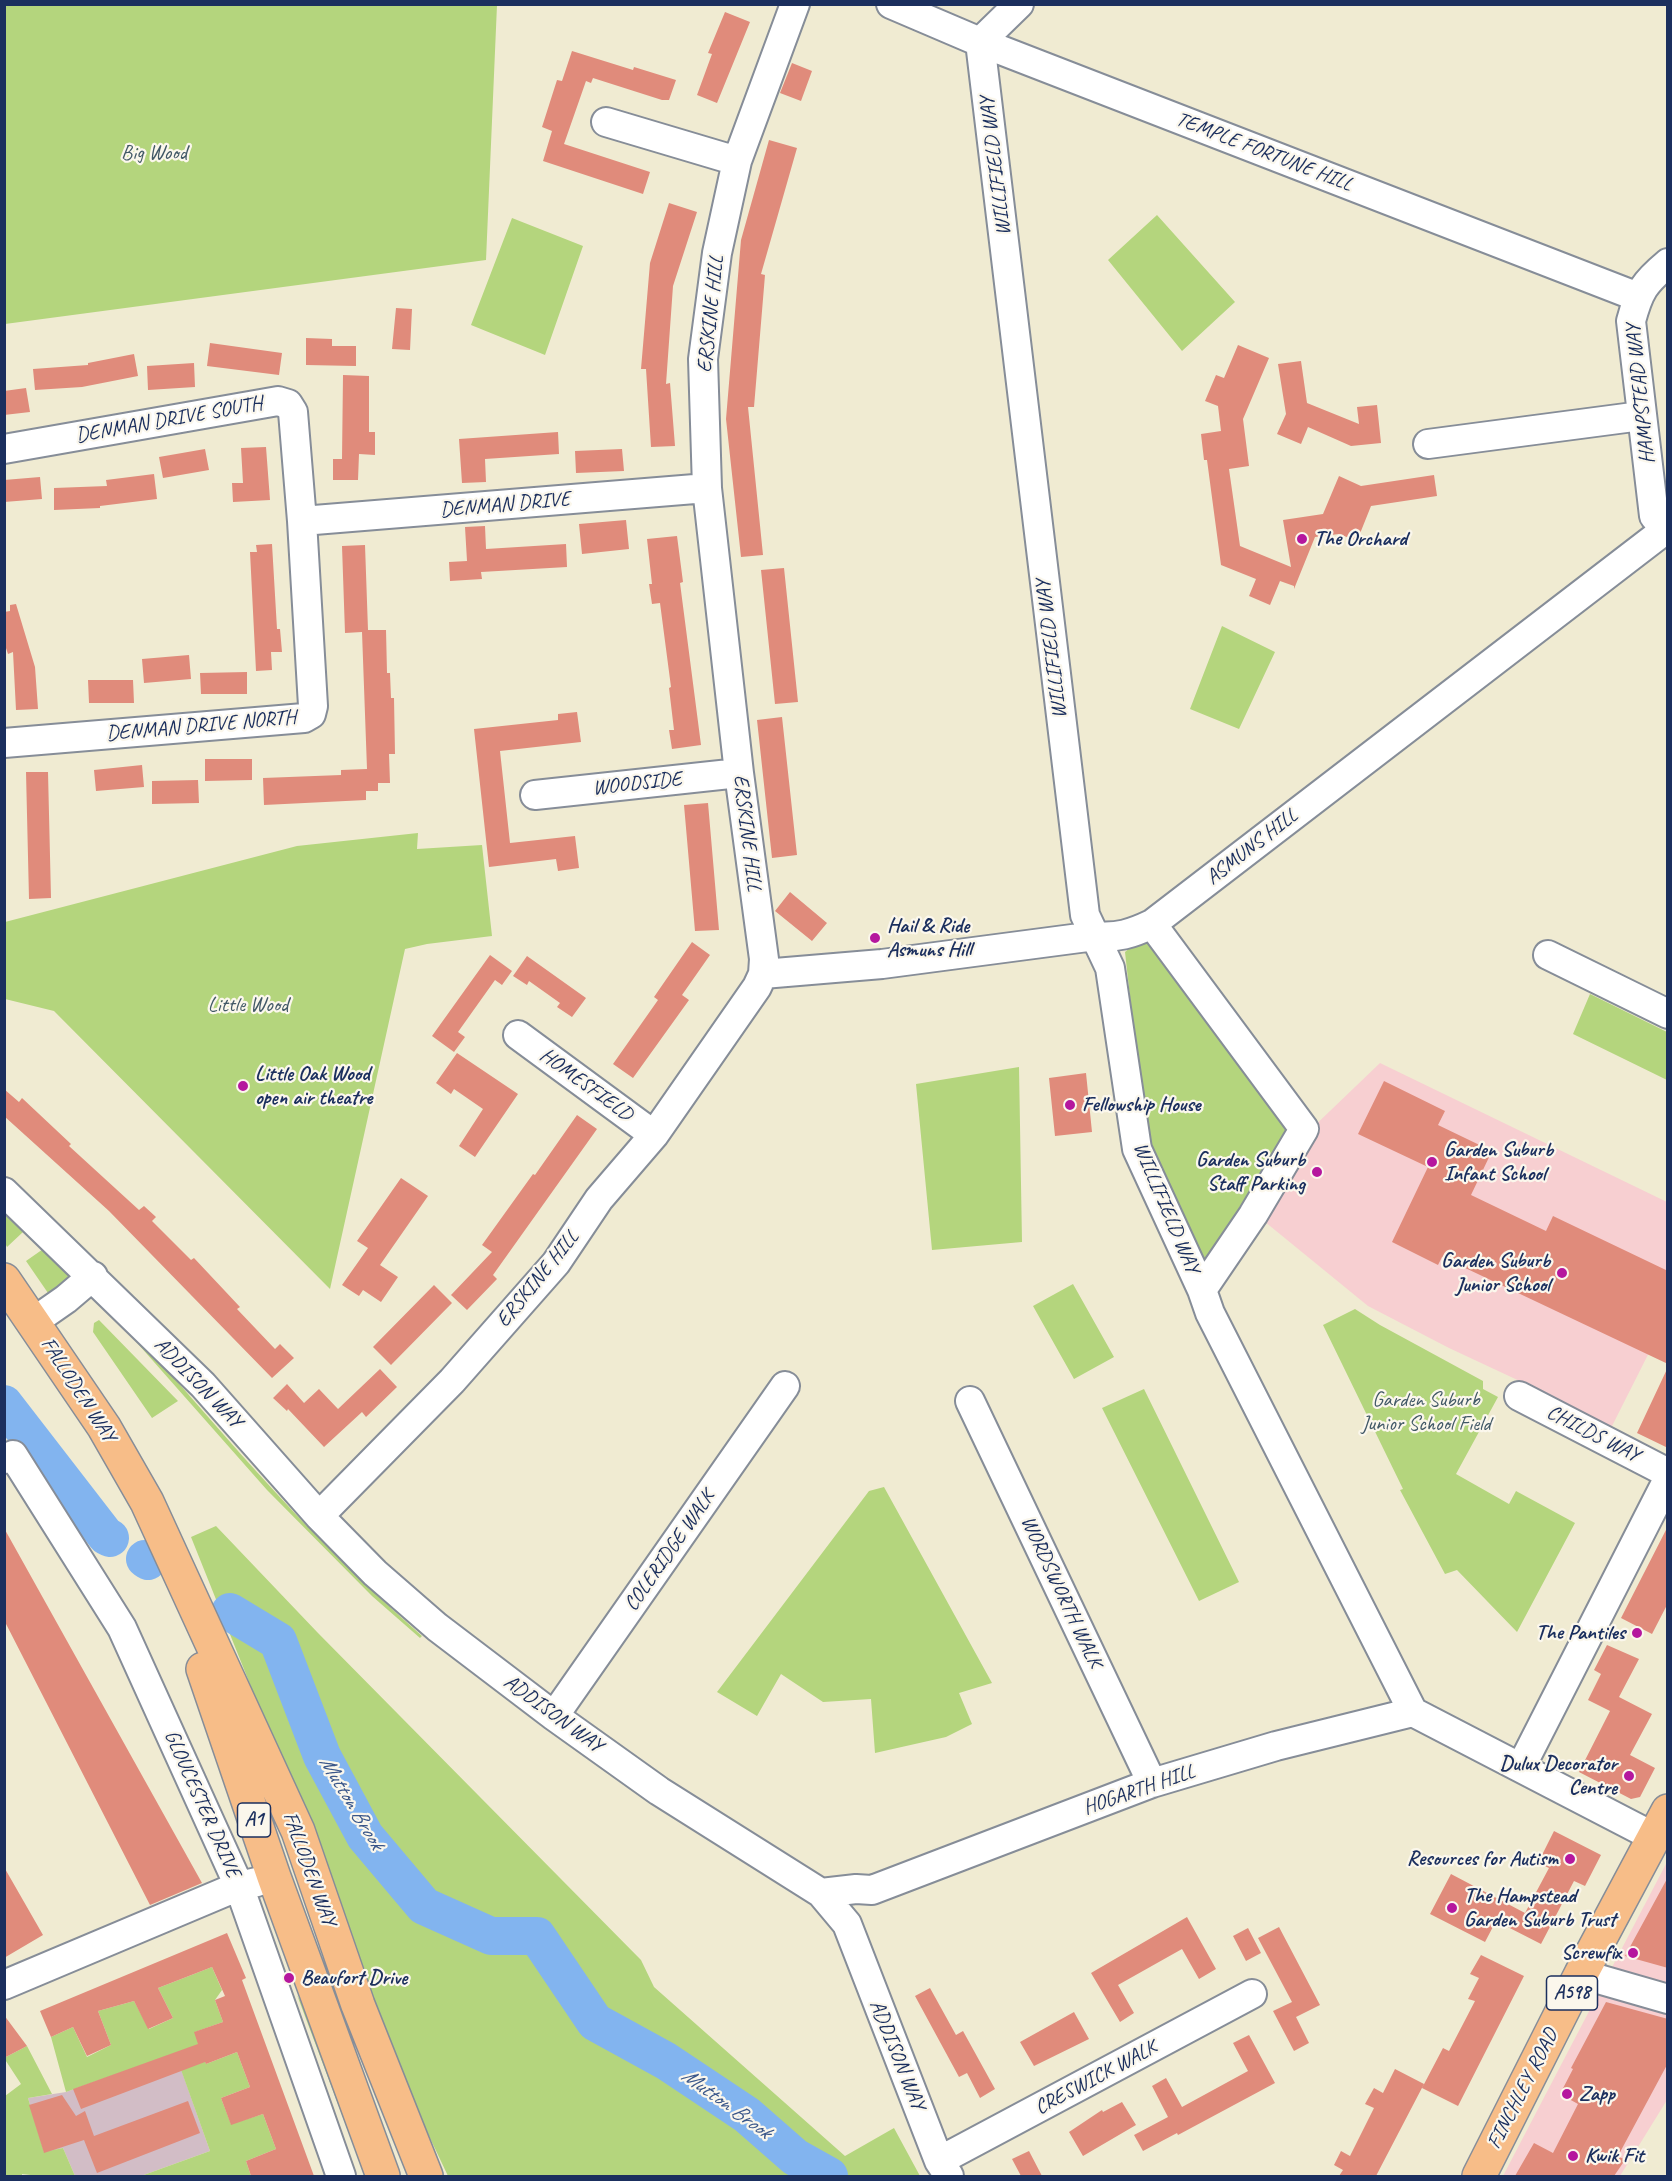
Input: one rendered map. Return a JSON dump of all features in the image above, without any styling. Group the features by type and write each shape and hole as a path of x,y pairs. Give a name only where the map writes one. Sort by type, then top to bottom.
{"main road":[{"name":"FALLODEN WAY","path":"4,1280 104,1427 147,1502 298,1831 358,2005 426,2176"},
{"name":"FALLODEN WAY","path":"147,1502 274,1877 383,2176"},
{"name":"FINCHLEY ROAD","path":"1479,2176 1581,1974 1661,1824"},
{"path":"274,1877 309,1864"}],"street":[{"name":"ERSKINE HILL","path":"319,1516 452,1381 556,1263 599,1199 654,1135 757,987 763,974 764,959 739,773 707,488 702,359 717,253 737,161 795,4"},
{"name":"TEMPLE FORTUNE HILL","path":"891,4 980,42 1638,297"},
{"path":"980,42 1019,4"},
{"name":"WILLIFIELD WAY","path":"980,42 1083,904 1085,915 1110,968 1137,1149 1202,1290 1210,1313 1413,1712"},
{"path":"606,122 737,161"},
{"name":"HAMPSTEAD WAY","path":"1666,531 1654,516 1630,321 1638,297 1649,279 1668,263"},
{"name":"DENMAN DRIVE SOUTH","path":"4,449 278,401 288,404 293,412 302,521"},
{"path":"1428,444 1641,416"},
{"name":"DENMAN DRIVE","path":"302,521 707,488"},
{"name":"DENMAN DRIVE NORTH","path":"4,743 304,718 311,714 313,706 302,521"},
{"name":"ASMUNS HILL","path":"763,974 882,964 1095,936 1114,937 1133,933 1152,924 1666,531"},
{"name":"WOODSIDE","path":"535,795 739,773"},
{"name":"WILLIFIELD WAY","path":"1152,924 1304,1129 1253,1215 1202,1290"},
{"path":"1548,955 1665,1007"},
{"name":"HOMESFIELD","path":"518,1035 654,1135"},
{"name":"ADDISON WAY","path":"4,1192 203,1385 319,1516 375,1573 437,1627 554,1716 659,1791 820,1893 847,1924 944,2169"},
{"path":"33,1322 66,1299 93,1276"},
{"name":"COLERIDGE WALK","path":"554,1716 785,1386"},
{"name":"CHILDS WAY","path":"1519,1396 1668,1473"},
{"name":"WORDSWORTH WALK","path":"970,1401 1152,1783"},
{"name":"GLOUCESTER DRIVE","path":"9,1457 122,1628 239,1886 341,2176"},
{"path":"1521,1767 1668,1479"},
{"path":"1413,1712 1521,1767 1661,1824"},
{"name":"HOGARTH HILL","path":"820,1893 856,1888 872,1890 1152,1783 1276,1746 1413,1712"},
{"path":"6,1981 239,1886 274,1877"},
{"path":"847,1924 872,1890"},
{"path":"1581,1974 1668,1999"},
{"name":"CRESWICK WALK","path":"944,2169 1252,1994"}],"shaded area":[{"path":"1380,1063 1667,1202 1667,1317 1611,1428 1556,1398 1449,1348 1368,1306 1259,1217 1306,1134"},
{"path":"1667,1862 1667,2100 1620,2176 1503,2176"},
{"path":"175,2052 210,2151 141,2176 75,2176 63,2148 44,2153 28,2098 66,2092"}],"green space":[{"name":"Big Wood","path":"4,5 497,5 486,260 5,324"},
{"path":"1157,215 1235,302 1182,351 1108,260"},
{"path":"512,218 583,246 545,355 471,325"},
{"path":"1222,626 1275,652 1239,729 1190,709"},
{"name":"Little Wood","path":"418,833 417,849 482,845 492,936 405,949 330,1289 54,1011 5,999 5,922 297,846"},
{"path":"1147,934 1299,1129 1206,1271 1151,1148 1143,1115 1125,952"},
{"path":"1590,994 1667,1032 1667,1080 1573,1034"},
{"path":"1019,1067 1022,1242 932,1250 916,1084"},
{"path":"5,1215 23,1232 7,1247 5,1243"},
{"path":"46,1247 73,1277 48,1293 26,1261"},
{"path":"1073,1284 1114,1357 1074,1379 1033,1306"},
{"name":"Garden Suburb Junior School Field","path":"1355,1309 1483,1381 1483,1389 1498,1397 1456,1474 1509,1504 1516,1491 1575,1523 1517,1632 1457,1570 1445,1574 1400,1490 1403,1489 1323,1325"},
{"path":"99,1320 178,1401 152,1418 93,1332 94,1323"},
{"path":"133,1334 296,1514 357,1576 422,1636 420,1638 372,1596 267,1490 131,1336"},
{"path":"1144,1389 1239,1582 1199,1601 1102,1408"},
{"path":"884,1487 992,1683 959,1693 972,1724 946,1737 875,1753 871,1699 823,1702 781,1674 757,1716 717,1692 869,1491"},
{"path":"216,1526 318,1633 641,1960 654,1987 845,2156 894,2128 920,2176 448,2176 394,2062 316,1849 191,1537"},
{"path":"212,1967 222,1990 215,2000 223,2022 195,2032 206,2064 237,2052 250,2087 221,2098 231,2124 263,2114 276,2149 246,2161 251,2176 141,2176 210,2151 175,2053 66,2092 51,2037 73,2027 87,2057 111,2045 98,2011 134,2001 149,2029 173,2018 158,1988"},
{"path":"297,1995 325,2045 373,2176 365,2176"},
{"path":"27,2046 52,2094 28,2098 44,2152 63,2148 75,2176 22,2174 22,2176 5,2176 5,2096 21,2084 4,2058"}],"building":[{"path":"725,12 750,22 717,103 697,95 712,54 708,53"},
{"path":"572,51 633,70 634,67 676,80 669,100 662,100 593,78 591,83 586,81 564,144 650,172 643,194 543,161 552,131 542,127 557,80 562,81"},
{"path":"792,63 812,71 801,101 780,93"},
{"path":"769,140 797,148 761,274 765,275 754,407 748,407 763,555 741,557 726,419 741,240"},
{"path":"669,203 697,212 673,286 666,384 670,383 675,446 651,447 646,369 641,369 650,263"},
{"path":"396,308 412,309 410,350 392,349"},
{"path":"306,338 332,339 332,346 356,346 356,366 306,365"},
{"path":"210,343 282,353 279,375 207,366"},
{"name":"The Orchard","path":"1238,345 1269,358 1243,419 1249,466 1229,469 1240,546 1291,567 1283,520 1323,514 1339,476 1361,486 1434,475 1437,496 1371,506 1357,541 1339,534 1315,537 1294,589 1294,586 1280,581 1270,605 1249,596 1256,579 1221,565 1207,460 1204,460 1201,434 1221,431 1218,406 1205,401 1216,375 1224,378"},
{"path":"134,354 138,376 82,387 35,390 33,369 88,365 88,363"},
{"path":"1301,361 1307,403 1359,424 1357,407 1377,405 1381,443 1351,446 1308,427 1301,444 1277,434 1286,414 1278,364"},
{"path":"194,363 195,387 148,390 147,366"},
{"path":"343,375 369,376 369,432 375,432 375,455 359,454 358,480 333,480 333,459 342,459"},
{"path":"26,388 30,412 4,415 4,391"},
{"path":"558,432 559,454 485,459 486,482 462,483 459,439"},
{"path":"266,447 270,500 233,502 232,483 243,483 241,448"},
{"path":"205,449 209,470 163,478 159,457"},
{"path":"622,449 624,471 576,473 575,451"},
{"path":"154,474 157,499 100,506 100,508 54,510 54,488 107,486 106,480"},
{"path":"40,477 42,499 4,502 4,480"},
{"path":"626,520 629,549 582,554 579,524"},
{"path":"485,526 486,549 566,544 567,567 481,572 482,579 450,581 449,562 467,561 465,527"},
{"path":"677,536 683,582 680,583 701,745 672,749 669,730 674,730 669,688 671,687 660,603 652,604 647,539"},
{"path":"272,544 277,629 280,629 282,652 271,652 272,670 256,671 250,552 257,552 256,545"},
{"path":"365,545 368,630 386,630 387,673 390,673 391,698 394,698 395,754 389,754 390,783 378,783 378,791 366,791 366,800 264,805 263,778 341,775 341,770 367,769 362,632 345,633 342,546"},
{"path":"784,568 798,702 775,704 761,570"},
{"path":"16,604 35,667 38,709 16,710 13,652 8,654 4,642 4,612 10,611 10,605"},
{"path":"189,655 191,679 144,683 142,659"},
{"path":"247,672 247,694 201,694 200,673"},
{"path":"88,680 133,680 134,703 89,703"},
{"path":"577,712 581,742 500,751 510,843 575,836 579,868 558,871 556,859 489,867 474,729 558,720 558,714"},
{"path":"782,717 797,855 772,858 757,720"},
{"path":"205,759 252,759 252,780 205,781"},
{"path":"142,765 144,787 96,791 94,770"},
{"path":"26,772 48,772 51,898 29,899"},
{"path":"198,780 199,803 152,804 152,781"},
{"path":"708,803 719,930 695,931 684,805"},
{"path":"790,892 827,923 812,941 775,911"},
{"path":"692,942 710,955 682,995 689,1000 633,1078 613,1064 658,1000 654,997"},
{"path":"490,955 512,971 502,985 495,980 458,1032 465,1037 454,1052 432,1036"},
{"path":"527,956 586,998 572,1017 557,1007 560,1003 529,981 527,985 513,976"},
{"path":"457,1053 518,1094 475,1157 459,1146 483,1109 454,1089 451,1094 436,1083"},
{"name":"Fellowship House","path":"1086,1073 1092,1132 1055,1136 1049,1078"},
{"path":"1384,1081 1445,1111 1438,1125 1492,1151 1471,1195 1546,1231 1553,1216 1668,1271 1668,1364 1442,1257 1438,1265 1392,1242 1428,1167 1358,1134"},
{"path":"4,1089 19,1102 22,1098 71,1144 69,1146 139,1210 144,1206 156,1217 152,1221 191,1260 194,1258 275,1349 280,1344 294,1358 272,1378 109,1211 4,1116"},
{"path":"577,1115 597,1129 493,1275 497,1279 467,1310 451,1295 492,1252 482,1245"},
{"path":"401,1178 428,1196 380,1265 398,1277 381,1302 363,1290 359,1296 342,1285 368,1248 357,1241"},
{"path":"434,1285 452,1303 391,1365 373,1347"},
{"path":"1668,1367 1668,1448 1637,1433"},
{"path":"380,1369 397,1387 366,1417 362,1412 324,1447 288,1409 287,1411 273,1398 287,1384 304,1403 319,1389 338,1409"},
{"path":"1668,1526 1668,1603 1652,1634 1621,1618"},
{"path":"4,1528 202,1883 150,1905 4,1620"},
{"path":"1607,1645 1639,1659 1619,1697 1652,1714 1630,1755 1655,1768 1640,1797 1631,1799 1579,1772 1610,1711 1588,1700 1601,1674 1594,1670"},
{"path":"1554,1831 1601,1855 1585,1886 1574,1881 1541,1944 1496,1921 1485,1942 1430,1914 1451,1874 1525,1913 1549,1868 1538,1863"},
{"path":"4,1867 43,1935 4,1958"},
{"path":"1668,1877 1668,1968 1625,1956"},
{"path":"1187,1917 1216,1969 1199,1979 1182,1949 1118,1985 1134,2013 1120,2022 1091,1973"},
{"path":"1279,1927 1320,2005 1296,2017 1309,2043 1294,2051 1273,2011 1292,2002 1258,1938"},
{"path":"1248,1928 1261,1953 1246,1961 1233,1936"},
{"path":"227,1933 246,1978 242,1980 314,2176 251,2176 246,2161 276,2149 263,2114 231,2125 221,2098 250,2087 237,2052 81,2109 73,2089 198,2044 194,2032 223,2022 215,2000 225,1996 212,1967 158,1988 173,2018 148,2029 134,2001 98,2011 111,2045 87,2056 73,2027 51,2037 40,2011"},
{"path":"1481,1955 1524,1976 1458,2106 1422,2088 1443,2048 1449,2051 1475,2001 1468,1999 1479,1978 1470,1974"},
{"path":"930,1988 956,2035 963,2031 995,2089 980,2098 967,2073 959,2077 915,1996"},
{"path":"1606,2002 1668,2019 1668,2063 1618,2156 1625,2160 1614,2176 1515,2176 1534,2143 1553,2153 1578,2104 1560,2094"},
{"path":"1074,2012 1089,2039 1034,2066 1020,2042"},
{"path":"4,2015 27,2046 4,2058"},
{"path":"1249,2035 1275,2083 1178,2135 1177,2133 1143,2151 1134,2135 1168,2117 1152,2086 1166,2078 1182,2107 1248,2071 1233,2043"},
{"path":"1395,2069 1424,2084 1376,2176 1339,2176 1343,2170 1334,2165 1341,2151 1350,2156 1374,2108 1365,2104 1374,2088 1383,2093"},
{"path":"62,2095 76,2116 85,2111 94,2136 188,2101 200,2133 97,2173 84,2140 44,2153 29,2105"},
{"path":"1122,2102 1136,2125 1083,2156 1069,2132 1102,2110 1103,2112"},
{"path":"1029,2151 1042,2176 1021,2176 1012,2159"}],"waterway":[{"name":"Mutton Brook","path":"4,1404 106,1536 110,1538"},
{"name":"Mutton Brook","path":"230,1612 278,1641 322,1756 365,1836 424,1906 491,1936 537,1936 595,2022 666,2061 747,2115 795,2157 829,2176"}],"place":[{"name":"The Orchard","path":"1302,539"},
{"name":"Hail & Ride Asmuns Hill","path":"875,938"},
{"name":"Little Oak Wood open air theatre","path":"243,1086"},
{"name":"Fellowship House","path":"1070,1105"},
{"name":"Garden Suburb Infant School","path":"1432,1162"},
{"name":"Garden Suburb Staff Parking","path":"1317,1172"},
{"name":"Garden Suburb Junior School","path":"1562,1273"},
{"name":"The Pantiles","path":"1637,1633"},
{"name":"Dulux Decorator Centre","path":"1629,1776"},
{"name":"Resources for Autism","path":"1570,1859"},
{"name":"The Hampstead Garden Suburb Trust","path":"1452,1908"},
{"name":"Screwfix","path":"1633,1953"},
{"name":"Beaufort Drive","path":"289,1978"},
{"name":"Zapp","path":"1567,2094"},
{"name":"Kwik Fit","path":"1573,2156"}]}
